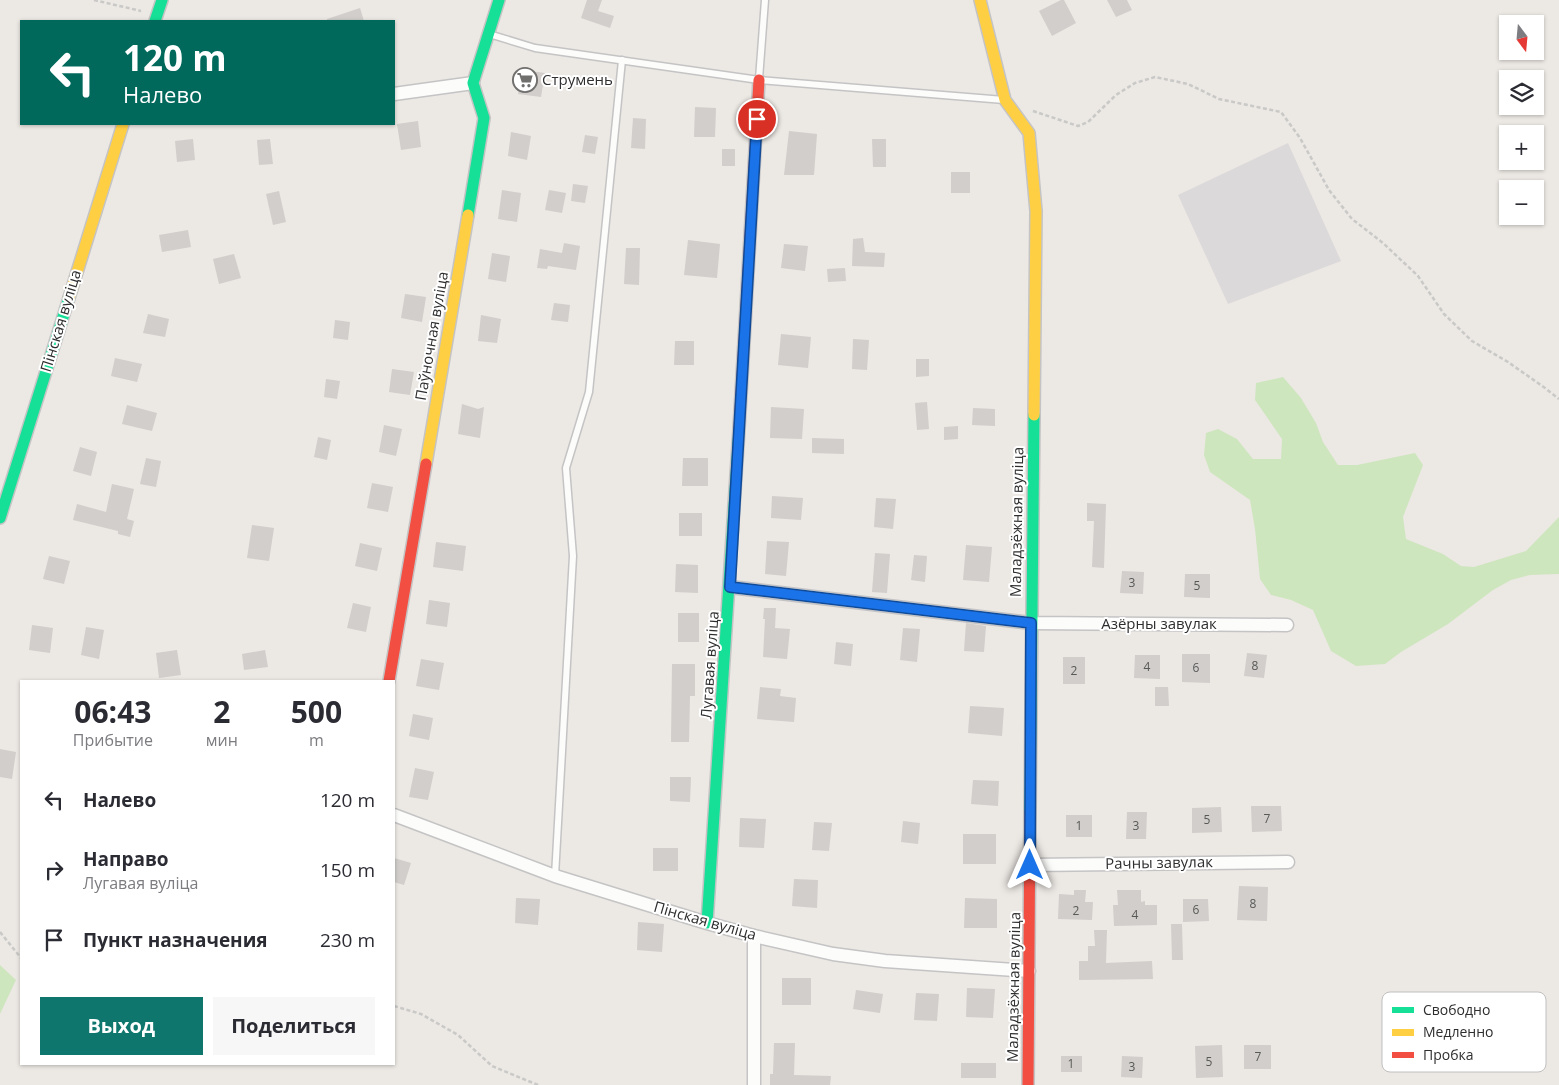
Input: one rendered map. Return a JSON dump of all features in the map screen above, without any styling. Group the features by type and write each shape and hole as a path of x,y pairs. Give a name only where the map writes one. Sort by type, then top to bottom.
{"street":[{"path":"156,18 162,0"},
{"path":"395,94 473,83 498,0"},
{"name":"Маладзёжная вуліца","path":"980,0 1005,100 1028,133 1036,211 1028,1085"},
{"name":"Лугавая вуліца","path":"707,924 730,587 759,80"},
{"name":"Паўночная вуліца","path":"389,680 484,118 473,83"},
{"name":"Пінская вуліца","path":"0,518 123,125"},
{"name":"Азёрны завулак","path":"730,587 1031,623 1287,625"},
{"name":"Пінская вуліца","path":"395,815 555,876 707,924 754,936 833,954 885,961 1029,971"},
{"name":"Рачны завулак","path":"1030,865 1288,862"},
{"path":"754,936 754,1085"}],"lane":[{"path":"759,80 765,0"},
{"path":"487,34 534,48 759,80 1005,100"},
{"path":"555,876 573,556 566,468 589,392 622,60"}],"path":[{"path":"94,0 156,18"},
{"path":"1031,110 1078,126 1088,122 1116,95 1135,83 1155,77 1188,84 1219,99 1281,112 1300,138 1328,190 1352,219 1383,243 1418,276 1444,314 1472,341 1508,362 1559,399"},
{"path":"0,932 20,957"},
{"path":"395,1006 421,1014 458,1035 492,1066 538,1085"}],"shaded area":[{"path":"1288,143 1341,261 1228,304 1178,195"}],"green space":[{"path":"1283,377 1301,398 1316,423 1323,442 1338,465 1357,465 1415,453 1423,465 1403,517 1406,539 1443,554 1461,566 1474,567 1526,551 1559,517 1559,574 1530,575 1511,580 1493,590 1448,624 1401,652 1385,664 1356,666 1331,651 1313,610 1291,600 1271,595 1260,579 1250,500 1210,472 1204,455 1206,433 1218,429 1237,439 1253,459 1281,459 1282,439 1255,400 1256,383"},
{"path":"0,965 16,980 0,1014"}],"building":[{"path":"587,0 602,0 598,11 614,16 610,28 581,18"},
{"path":"1064,0 1076,23 1052,36 1039,11"},
{"path":"1107,0 1127,0 1132,10 1116,17"},
{"path":"360,8 364,20 327,20"},
{"path":"523,70 545,73 541,97 518,94"},
{"path":"695,107 716,108 715,137 694,137"},
{"path":"633,118 646,119 645,149 631,148"},
{"path":"418,121 421,147 401,150 397,124"},
{"path":"789,131 817,134 814,175 784,175"},
{"path":"511,132 531,136 527,160 508,156"},
{"path":"585,135 598,137 595,154 582,152"},
{"path":"193,139 195,160 177,162 175,141"},
{"path":"270,139 273,164 259,165 257,140"},
{"path":"872,139 886,139 886,167 873,167"},
{"path":"722,149 735,149 735,166 722,166"},
{"path":"951,172 970,172 970,193 951,193"},
{"path":"573,184 588,186 585,203 571,201"},
{"path":"502,190 521,193 517,222 498,219"},
{"path":"549,190 566,193 562,213 545,210"},
{"path":"279,191 286,222 273,225 266,194"},
{"path":"188,230 191,247 162,252 159,235"},
{"path":"863,238 865,252 885,253 884,267 852,266 853,239"},
{"path":"688,240 720,244 717,278 684,275"},
{"path":"564,243 580,246 576,270 548,266 547,269 537,268 540,249 562,253"},
{"path":"784,244 808,246 805,271 781,268"},
{"path":"626,248 640,248 639,285 624,284"},
{"path":"492,253 510,256 506,282 488,279"},
{"path":"234,254 241,278 219,284 213,259"},
{"path":"845,268 846,281 828,282 827,269"},
{"path":"405,294 426,297 422,322 401,318"},
{"path":"554,303 570,305 568,322 551,320"},
{"path":"148,314 169,319 165,337 143,333"},
{"path":"481,315 501,319 497,343 478,341"},
{"path":"335,320 350,322 348,340 333,338"},
{"path":"781,334 811,337 808,368 778,365"},
{"path":"853,339 869,340 867,370 852,369"},
{"path":"675,341 694,341 694,365 674,365"},
{"path":"115,358 142,364 137,382 111,376"},
{"path":"916,359 929,359 929,376 916,377"},
{"path":"392,369 414,372 410,395 389,392"},
{"path":"326,379 340,381 337,399 324,397"},
{"path":"927,402 929,429 917,430 915,403"},
{"path":"462,404 478,409 484,407 480,438 458,434"},
{"path":"127,405 157,413 152,431 122,424"},
{"path":"771,407 804,409 802,439 770,438"},
{"path":"973,408 995,409 995,426 972,425"},
{"path":"384,425 402,429 396,456 379,452"},
{"path":"958,426 958,439 944,440 944,427"},
{"path":"318,437 331,440 327,460 314,457"},
{"path":"812,438 844,439 844,454 812,453"},
{"path":"80,447 97,452 91,476 73,471"},
{"path":"146,458 161,461 156,487 140,484"},
{"path":"683,458 708,458 708,486 682,486"},
{"path":"372,483 393,487 388,512 367,508"},
{"path":"112,484 134,489 127,519 134,521 130,537 118,534 118,531 73,520 77,504 106,512"},
{"path":"772,496 803,498 801,520 771,518"},
{"path":"876,498 896,499 893,529 874,527"},
{"path":"1087,503 1106,504 1104,568 1092,567 1094,521 1087,521"},
{"path":"679,513 702,513 702,536 679,536"},
{"path":"252,525 274,528 269,561 247,558"},
{"path":"767,541 789,542 786,576 765,574"},
{"path":"436,542 466,546 463,571 433,567"},
{"path":"360,543 382,548 377,571 355,566"},
{"path":"966,545 992,547 989,582 963,580"},
{"path":"875,553 890,554 887,593 872,592"},
{"path":"914,555 927,556 925,582 911,580"},
{"path":"49,556 70,561 64,584 43,579"},
{"path":"676,564 698,565 698,593 675,592"},
{"path":"1122,571 1144,572 1143,594 1120,593"},
{"path":"1185,574 1210,574 1210,598 1184,597"},
{"path":"429,600 450,603 447,627 426,624"},
{"path":"353,603 371,607 366,632 347,628"},
{"path":"764,608 776,608 775,628 790,629 787,659 763,657"},
{"path":"678,613 699,613 699,642 678,642"},
{"path":"966,623 986,626 984,652 964,651"},
{"path":"32,625 53,628 50,653 29,650"},
{"path":"86,627 104,630 99,659 81,655"},
{"path":"903,628 920,629 917,662 900,660"},
{"path":"836,642 853,644 851,666 834,664"},
{"path":"177,650 181,675 159,678 156,653"},
{"path":"265,650 268,667 244,670 242,654"},
{"path":"1247,653 1267,655 1264,678 1244,676"},
{"path":"1182,654 1210,654 1210,683 1182,682"},
{"path":"1135,655 1160,655 1160,679 1134,678"},
{"path":"1063,657 1085,657 1085,684 1063,684"},
{"path":"421,659 444,663 439,690 416,686"},
{"path":"672,664 695,664 695,696 690,696 689,742 671,742"},
{"path":"760,687 781,689 780,696 796,698 794,722 757,719"},
{"path":"1155,687 1168,687 1169,706 1155,706"},
{"path":"970,706 1004,708 1002,736 968,733"},
{"path":"413,714 433,718 429,740 409,736"},
{"path":"0,749 16,752 12,779 0,777"},
{"path":"415,768 434,772 428,800 409,797"},
{"path":"670,777 691,777 690,802 670,801"},
{"path":"973,780 999,781 998,806 971,804"},
{"path":"1251,806 1281,806 1282,831 1252,832"},
{"path":"1221,807 1222,832 1192,833 1192,808"},
{"path":"1127,812 1147,812 1146,839 1126,839"},
{"path":"1066,815 1092,815 1092,837 1066,837"},
{"path":"740,818 766,819 764,848 739,847"},
{"path":"903,821 920,823 918,844 901,842"},
{"path":"814,822 832,823 829,851 812,850"},
{"path":"963,834 996,834 996,864 963,864"},
{"path":"653,848 678,848 678,871 653,871"},
{"path":"395,858 411,863 404,885 395,882"},
{"path":"794,879 818,880 817,908 792,906"},
{"path":"1239,886 1268,887 1267,921 1237,920"},
{"path":"1074,890 1086,890 1085,902 1093,902 1092,920 1058,919 1059,894 1074,895"},
{"path":"1117,890 1141,890 1141,902 1145,901 1145,905 1157,905 1157,925 1114,926 1113,905 1118,905"},
{"path":"516,898 540,899 538,925 515,923"},
{"path":"965,898 997,899 997,928 964,928"},
{"path":"1183,899 1208,899 1209,921 1183,922"},
{"path":"638,922 664,924 662,952 637,950"},
{"path":"1171,924 1182,924 1183,960 1172,960"},
{"path":"1094,930 1107,930 1106,963 1152,961 1153,979 1079,980 1079,961 1088,961 1088,946 1095,946"},
{"path":"782,978 811,978 811,1005 782,1005"},
{"path":"967,988 995,989 993,1018 966,1017"},
{"path":"856,990 883,994 880,1013 853,1009"},
{"path":"916,993 939,994 937,1021 914,1020"},
{"path":"774,1043 795,1043 794,1075 831,1076 830,1085 770,1085 770,1074 773,1074"},
{"path":"1222,1045 1223,1077 1196,1078 1195,1046"},
{"path":"1244,1045 1271,1045 1271,1069 1244,1069"},
{"path":"1061,1056 1082,1056 1082,1072 1061,1072"},
{"path":"1122,1056 1143,1057 1142,1078 1121,1077"},
{"path":"961,1063 996,1063 996,1078 961,1078"}],"traffic: fast":[{"path":"155,20 162,0"},
{"path":"468,215 484,118 473,83 499,0"},
{"path":"0,518 69,298"},
{"path":"1030,812 1034,415"},
{"path":"707,923 739,429"}],"traffic: slow":[{"path":"980,0 1005,100 1029,133 1036,211 1034,415"},
{"path":"69,298 123,125"},
{"path":"426,464 468,215"}],"traffic: jam":[{"path":"739,429 759,80"},
{"path":"389,680 426,464"},
{"path":"1028,1085 1030,812"}],"place":[{"name":"Струмень","path":"525,80"}],"route":[{"path":"757,119 730,587 1031,623 1030,865"}]}
